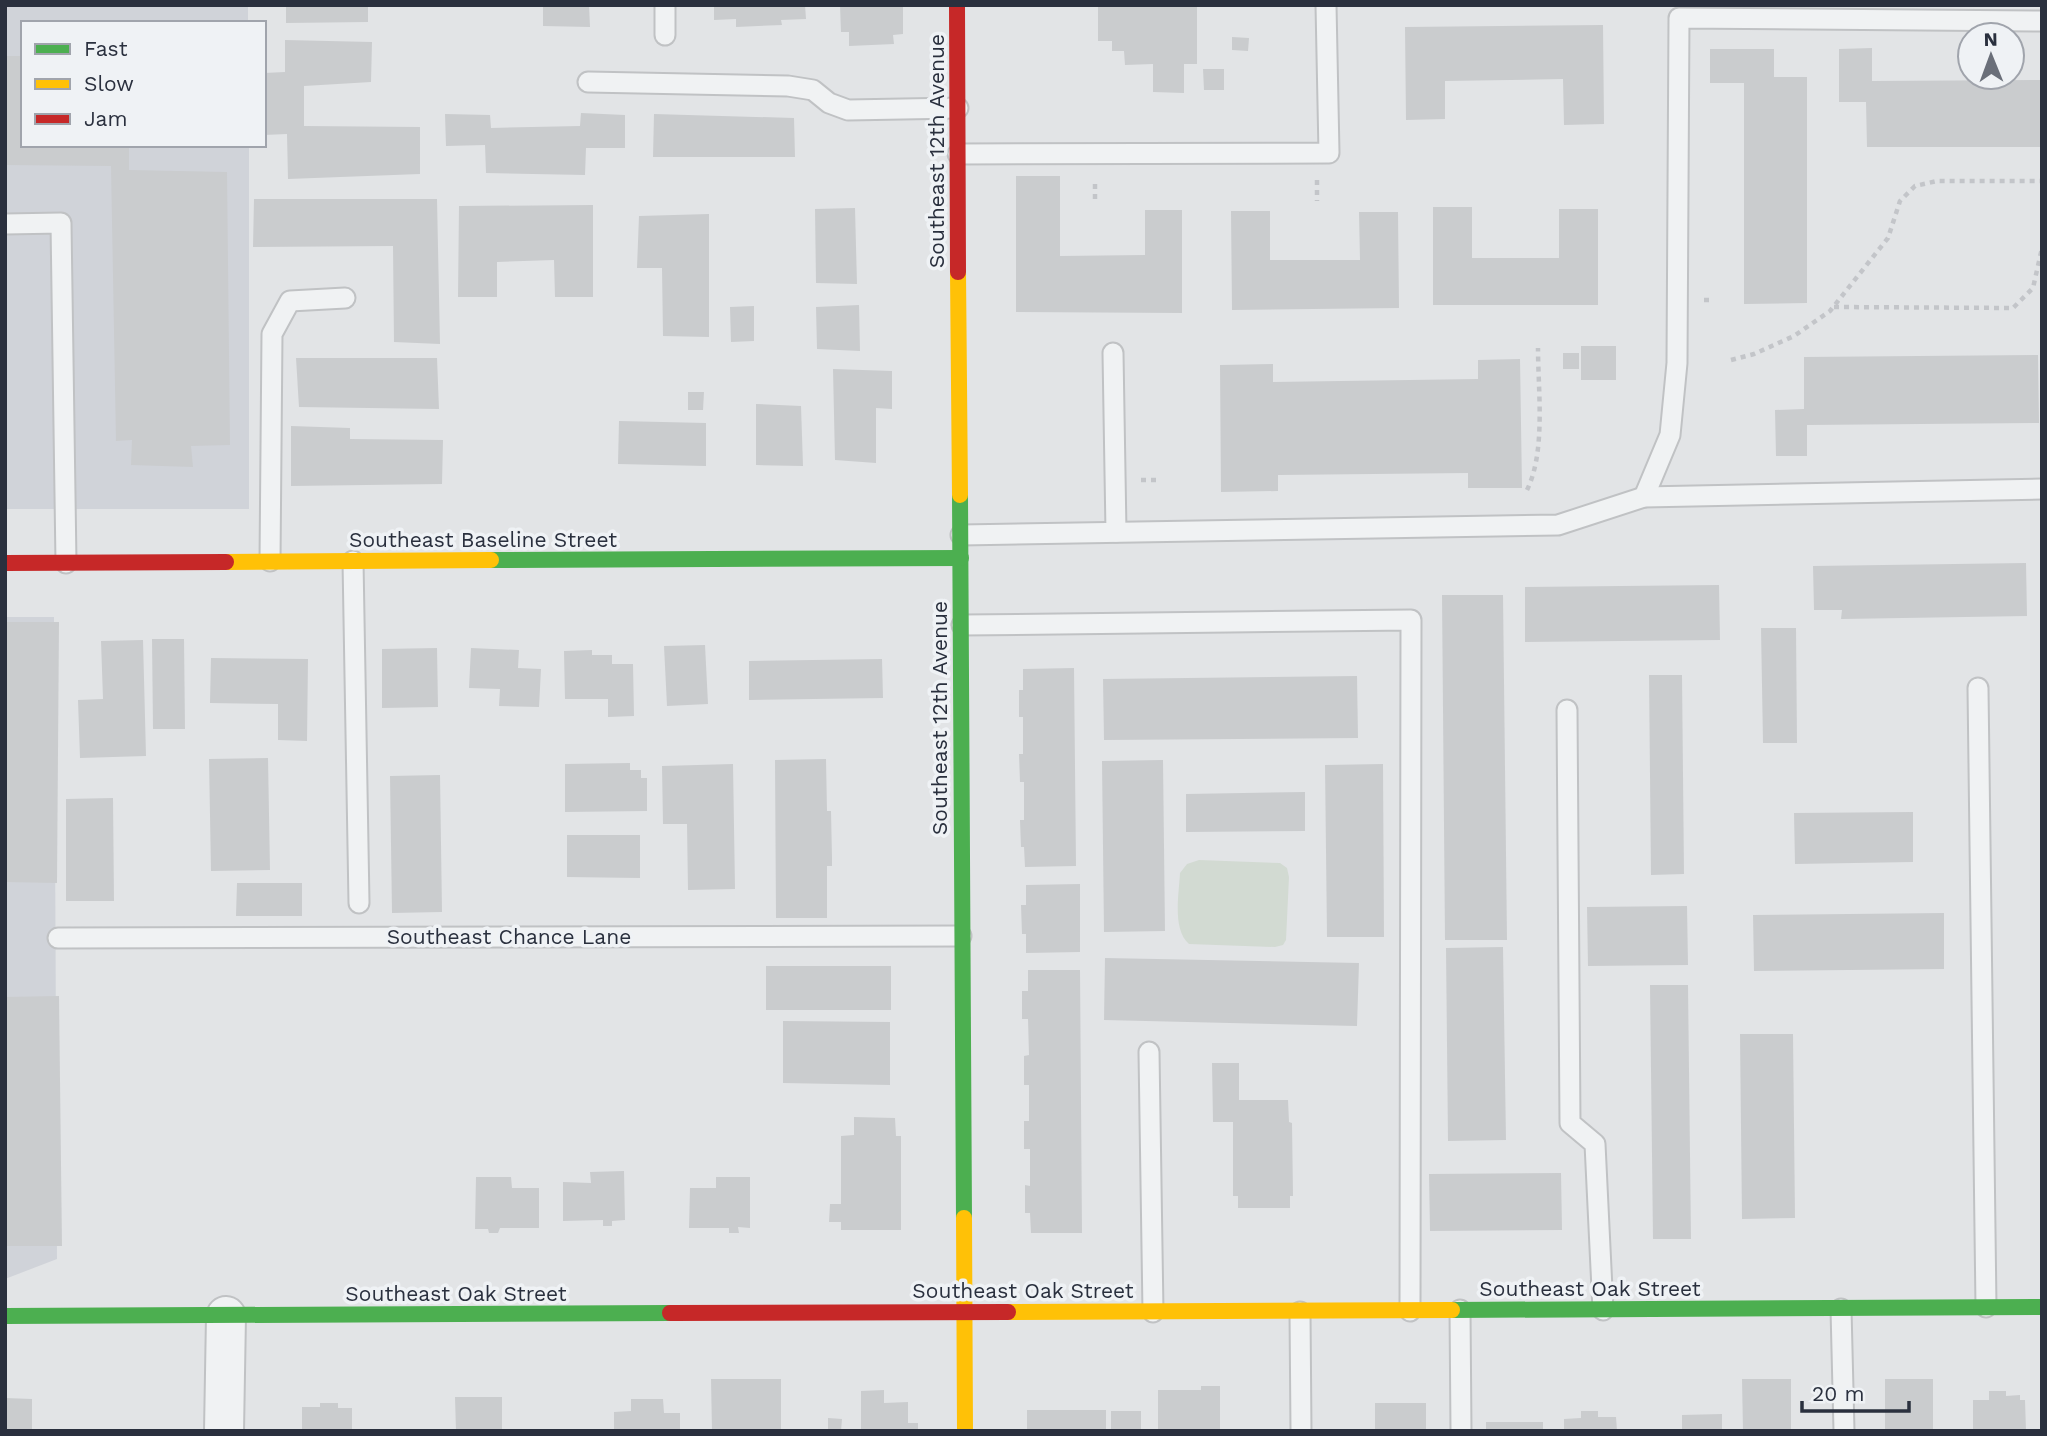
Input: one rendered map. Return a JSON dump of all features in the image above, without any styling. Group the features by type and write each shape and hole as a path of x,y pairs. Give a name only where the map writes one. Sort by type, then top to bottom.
{"street":[{"name":"Southeast 12th Avenue","path":"957,5 965,1431"},
{"name":"Southeast Baseline Street","path":"5,563 961,558"},
{"name":"Southeast Oak Street","path":"5,1316 2042,1307"},
{"path":"224,1431 226,1316"}],"lane":[{"path":"665,5 665,35"},
{"path":"958,154 1329,153 1326,5"},
{"path":"1643,497 1670,435 1677,363 1679,18 2042,21"},
{"path":"588,82 788,86 813,90 829,103 848,110 958,108"},
{"path":"5,224 61,223 66,563"},
{"path":"270,561 272,334 290,301 345,298"},
{"path":"1113,353 1116,532"},
{"path":"961,535 1558,525 1643,497 2042,489"},
{"path":"353,561 359,903"},
{"path":"962,625 1411,620 1410,1311"},
{"path":"1978,688 1986,1307"},
{"path":"1567,710 1570,1124 1595,1144 1603,1310"},
{"name":"Southeast Chance Lane","path":"58,938 961,936"},
{"path":"1149,1052 1153,1312"},
{"path":"1841,1309 1843,1431"},
{"path":"1300,1311 1301,1431"},
{"path":"1460,1311 1461,1431"}],"path":[{"path":"1317,169 1317,201"},
{"path":"1095,170 1095,199"},
{"path":"1731,360 1755,354 1794,336 1833,307 1888,237 1900,201 1915,186 1937,181 2042,181"},
{"path":"1833,307 2013,308 2033,288 2042,248"},
{"path":"1527,490 1534,475 1538,441 1538,348"}],"shaded area":[{"path":"5,5 248,5 248,21 21,21 21,147 249,147 249,509 5,509"},
{"path":"5,617 54,617 57,1259 5,1279"},
{"path":"1199,860 1280,863 1287,868 1289,877 1286,940 1283,945 1189,944 1180,930 1178,920 1180,873 1187,864"}],"building":[{"path":"286,5 368,5 368,22 286,23"},
{"path":"543,5 589,5 590,27 543,26"},
{"path":"714,5 805,5 806,19 781,20 782,25 736,27 736,19 714,20"},
{"path":"840,5 903,5 903,34 893,35 894,44 849,46 849,32 841,32"},
{"path":"1098,5 1197,5 1197,64 1184,64 1184,93 1153,92 1153,64 1125,65 1124,51 1112,51 1112,41 1098,41"},
{"path":"1603,25 1604,124 1564,125 1563,79 1445,81 1445,119 1406,120 1405,27"},
{"path":"1232,37 1249,38 1248,51 1232,50"},
{"path":"285,40 372,42 371,82 304,86 304,126 420,127 420,174 288,179 287,134 266,135 266,73 285,72"},
{"path":"1872,48 1872,81 1956,81 1956,91 2026,91 2026,80 2042,80 2042,147 1867,147 1866,102 1839,102 1839,49"},
{"path":"1710,49 1774,49 1774,77 1807,77 1807,303 1744,304 1744,83 1710,83"},
{"path":"5,56 21,56 21,147 129,147 129,170 227,172 230,445 191,446 193,467 131,465 132,440 116,441 111,166 5,165"},
{"path":"1203,69 1224,69 1224,90 1204,90"},
{"path":"581,113 625,115 625,148 586,148 585,175 486,173 485,145 446,146 445,114 490,115 491,128 580,126"},
{"path":"654,114 794,118 795,157 653,157"},
{"path":"1016,176 1060,176 1060,256 1145,255 1145,210 1182,210 1182,313 1016,312"},
{"path":"254,199 437,199 440,344 394,342 393,246 253,247"},
{"path":"593,205 593,297 555,297 554,260 497,262 497,297 458,297 459,206"},
{"path":"1433,207 1472,207 1472,258 1559,258 1559,209 1598,209 1598,305 1433,305"},
{"path":"855,208 857,284 816,283 815,209"},
{"path":"1231,211 1270,211 1270,260 1360,260 1359,212 1398,212 1399,308 1232,310"},
{"path":"709,214 709,337 663,336 662,268 637,268 639,216"},
{"path":"859,305 860,351 817,349 816,307"},
{"path":"754,306 754,341 731,342 730,307"},
{"path":"1581,346 1616,346 1616,380 1581,380"},
{"path":"1563,353 1579,353 1579,369 1563,369"},
{"path":"2038,355 2039,423 1807,425 1807,456 1776,456 1775,410 1804,409 1804,357"},
{"path":"296,358 437,358 439,409 299,407"},
{"path":"1520,359 1522,488 1468,488 1468,473 1278,475 1278,491 1221,492 1220,365 1273,364 1273,382 1478,379 1478,360"},
{"path":"833,369 892,371 892,409 876,408 876,463 835,460"},
{"path":"688,392 704,392 703,410 688,410"},
{"path":"756,404 801,406 803,466 756,465"},
{"path":"619,421 706,423 706,466 618,464"},
{"path":"291,426 350,428 350,439 443,440 442,484 291,486"},
{"path":"2026,563 2027,616 1841,619 1842,610 1814,610 1813,566"},
{"path":"1719,585 1720,640 1525,642 1525,587"},
{"path":"1442,595 1503,595 1507,940 1445,940"},
{"path":"7,622 59,622 57,883 5,882"},
{"path":"1761,628 1796,628 1797,743 1763,743"},
{"path":"152,639 184,639 185,729 153,729"},
{"path":"143,640 146,756 80,758 78,700 103,699 101,641"},
{"path":"705,645 708,704 667,706 664,646"},
{"path":"437,648 438,707 382,708 382,649"},
{"path":"471,648 519,650 518,668 541,669 539,707 499,706 500,689 469,688"},
{"path":"592,650 592,655 612,655 612,664 633,664 634,716 608,717 608,699 565,699 564,651"},
{"path":"211,658 308,659 307,741 278,740 278,704 210,703"},
{"path":"882,659 883,698 749,700 749,661"},
{"path":"1074,668 1076,866 1025,867 1020,820 1024,820 1024,782 1020,782 1019,754 1023,754 1023,717 1019,717 1019,690 1023,690 1023,669"},
{"path":"1649,675 1682,675 1684,874 1651,875"},
{"path":"1357,676 1358,738 1104,740 1103,679"},
{"path":"268,758 270,870 211,871 209,759"},
{"path":"826,759 827,811 831,811 832,858 832,866 827,866 827,918 776,918 775,760"},
{"path":"1163,760 1165,931 1104,932 1102,761"},
{"path":"630,763 630,770 641,770 641,778 647,778 647,811 565,812 565,764"},
{"path":"733,764 735,889 688,890 687,824 663,824 662,766"},
{"path":"1383,764 1384,937 1327,937 1325,765"},
{"path":"440,775 442,912 392,913 390,776"},
{"path":"1305,792 1305,831 1186,832 1186,794"},
{"path":"113,798 114,901 66,901 66,799"},
{"path":"1913,812 1913,862 1795,864 1794,813"},
{"path":"567,835 640,835 640,878 567,877"},
{"path":"237,883 302,883 302,916 236,916"},
{"path":"1080,884 1080,952 1026,953 1021,905 1026,905 1026,885"},
{"path":"1687,906 1688,965 1588,966 1587,907"},
{"path":"1944,913 1944,969 1754,971 1753,915"},
{"path":"1503,947 1506,1140 1448,1141 1446,948"},
{"path":"1105,958 1359,963 1357,1026 1104,1020"},
{"path":"766,966 891,966 891,1010 766,1010"},
{"path":"1028,970 1080,970 1082,1233 1031,1233 1030,1213 1025,1213 1025,1185 1030,1186 1030,1149 1024,1149 1024,1121 1029,1121 1029,1085 1024,1085 1024,1056 1029,1055 1028,1019 1022,1019 1022,991 1028,991"},
{"path":"1650,985 1688,985 1691,1239 1653,1239"},
{"path":"59,996 62,1246 5,1246 5,997"},
{"path":"783,1021 890,1022 890,1085 783,1083"},
{"path":"1740,1034 1793,1034 1795,1218 1742,1219"},
{"path":"1212,1063 1239,1063 1239,1100 1288,1100 1289,1122 1292,1123 1293,1196 1290,1196 1290,1208 1238,1208 1238,1196 1233,1196 1233,1122 1213,1122"},
{"path":"854,1117 895,1118 896,1136 901,1136 901,1230 841,1230 841,1222 829,1222 830,1204 841,1204 841,1136 854,1135"},
{"path":"624,1171 625,1220 612,1221 612,1226 603,1226 603,1220 563,1221 563,1182 591,1183 590,1172"},
{"path":"1561,1173 1562,1230 1430,1231 1429,1174"},
{"path":"476,1177 511,1177 512,1188 539,1188 539,1228 500,1228 498,1233 489,1233 488,1229 475,1229"},
{"path":"716,1177 750,1177 750,1228 738,1227 739,1233 729,1233 729,1228 689,1228 690,1188 716,1188"},
{"path":"711,1379 781,1379 781,1431 712,1431"},
{"path":"1742,1379 1791,1379 1791,1431 1743,1431"},
{"path":"1885,1379 1933,1379 1933,1431 1885,1431"},
{"path":"1201,1386 1220,1386 1220,1431 1158,1431 1158,1390 1201,1390"},
{"path":"884,1390 884,1403 908,1402 908,1423 918,1423 918,1431 861,1431 861,1391"},
{"path":"1989,1391 2006,1391 2006,1396 2020,1395 2020,1400 2025,1400 2026,1431 1973,1431 1973,1400 1989,1400"},
{"path":"455,1397 502,1397 502,1431 456,1431"},
{"path":"5,1398 32,1399 32,1431 5,1431"},
{"path":"631,1399 663,1399 664,1413 680,1413 680,1431 614,1431 614,1412 631,1411"},
{"path":"320,1403 338,1403 338,1408 352,1408 352,1431 302,1431 302,1407 320,1407"},
{"path":"1375,1403 1426,1403 1426,1431 1375,1431"},
{"path":"1027,1410 1106,1410 1106,1431 1027,1431"},
{"path":"1111,1411 1141,1411 1141,1431 1111,1431"},
{"path":"1581,1411 1598,1411 1598,1417 1616,1417 1617,1431 1564,1431 1564,1419 1581,1418"},
{"path":"1722,1414 1722,1431 1682,1431 1682,1415"},
{"path":"828,1418 842,1419 841,1431 828,1431"},
{"path":"1486,1422 1543,1422 1543,1431 1486,1431"}],"traffic: fast":[{"path":"960,495 964,1218"},
{"path":"491,560 961,558"},
{"path":"1452,1310 2042,1307"},
{"path":"5,1316 670,1313"}],"traffic: slow":[{"path":"958,272 960,495"},
{"path":"226,562 491,560"},
{"path":"964,1218 965,1431"},
{"path":"1008,1312 1452,1310"}],"traffic: jam":[{"path":"957,5 958,272"},
{"path":"5,563 226,562"},
{"path":"670,1313 1008,1312"}]}
